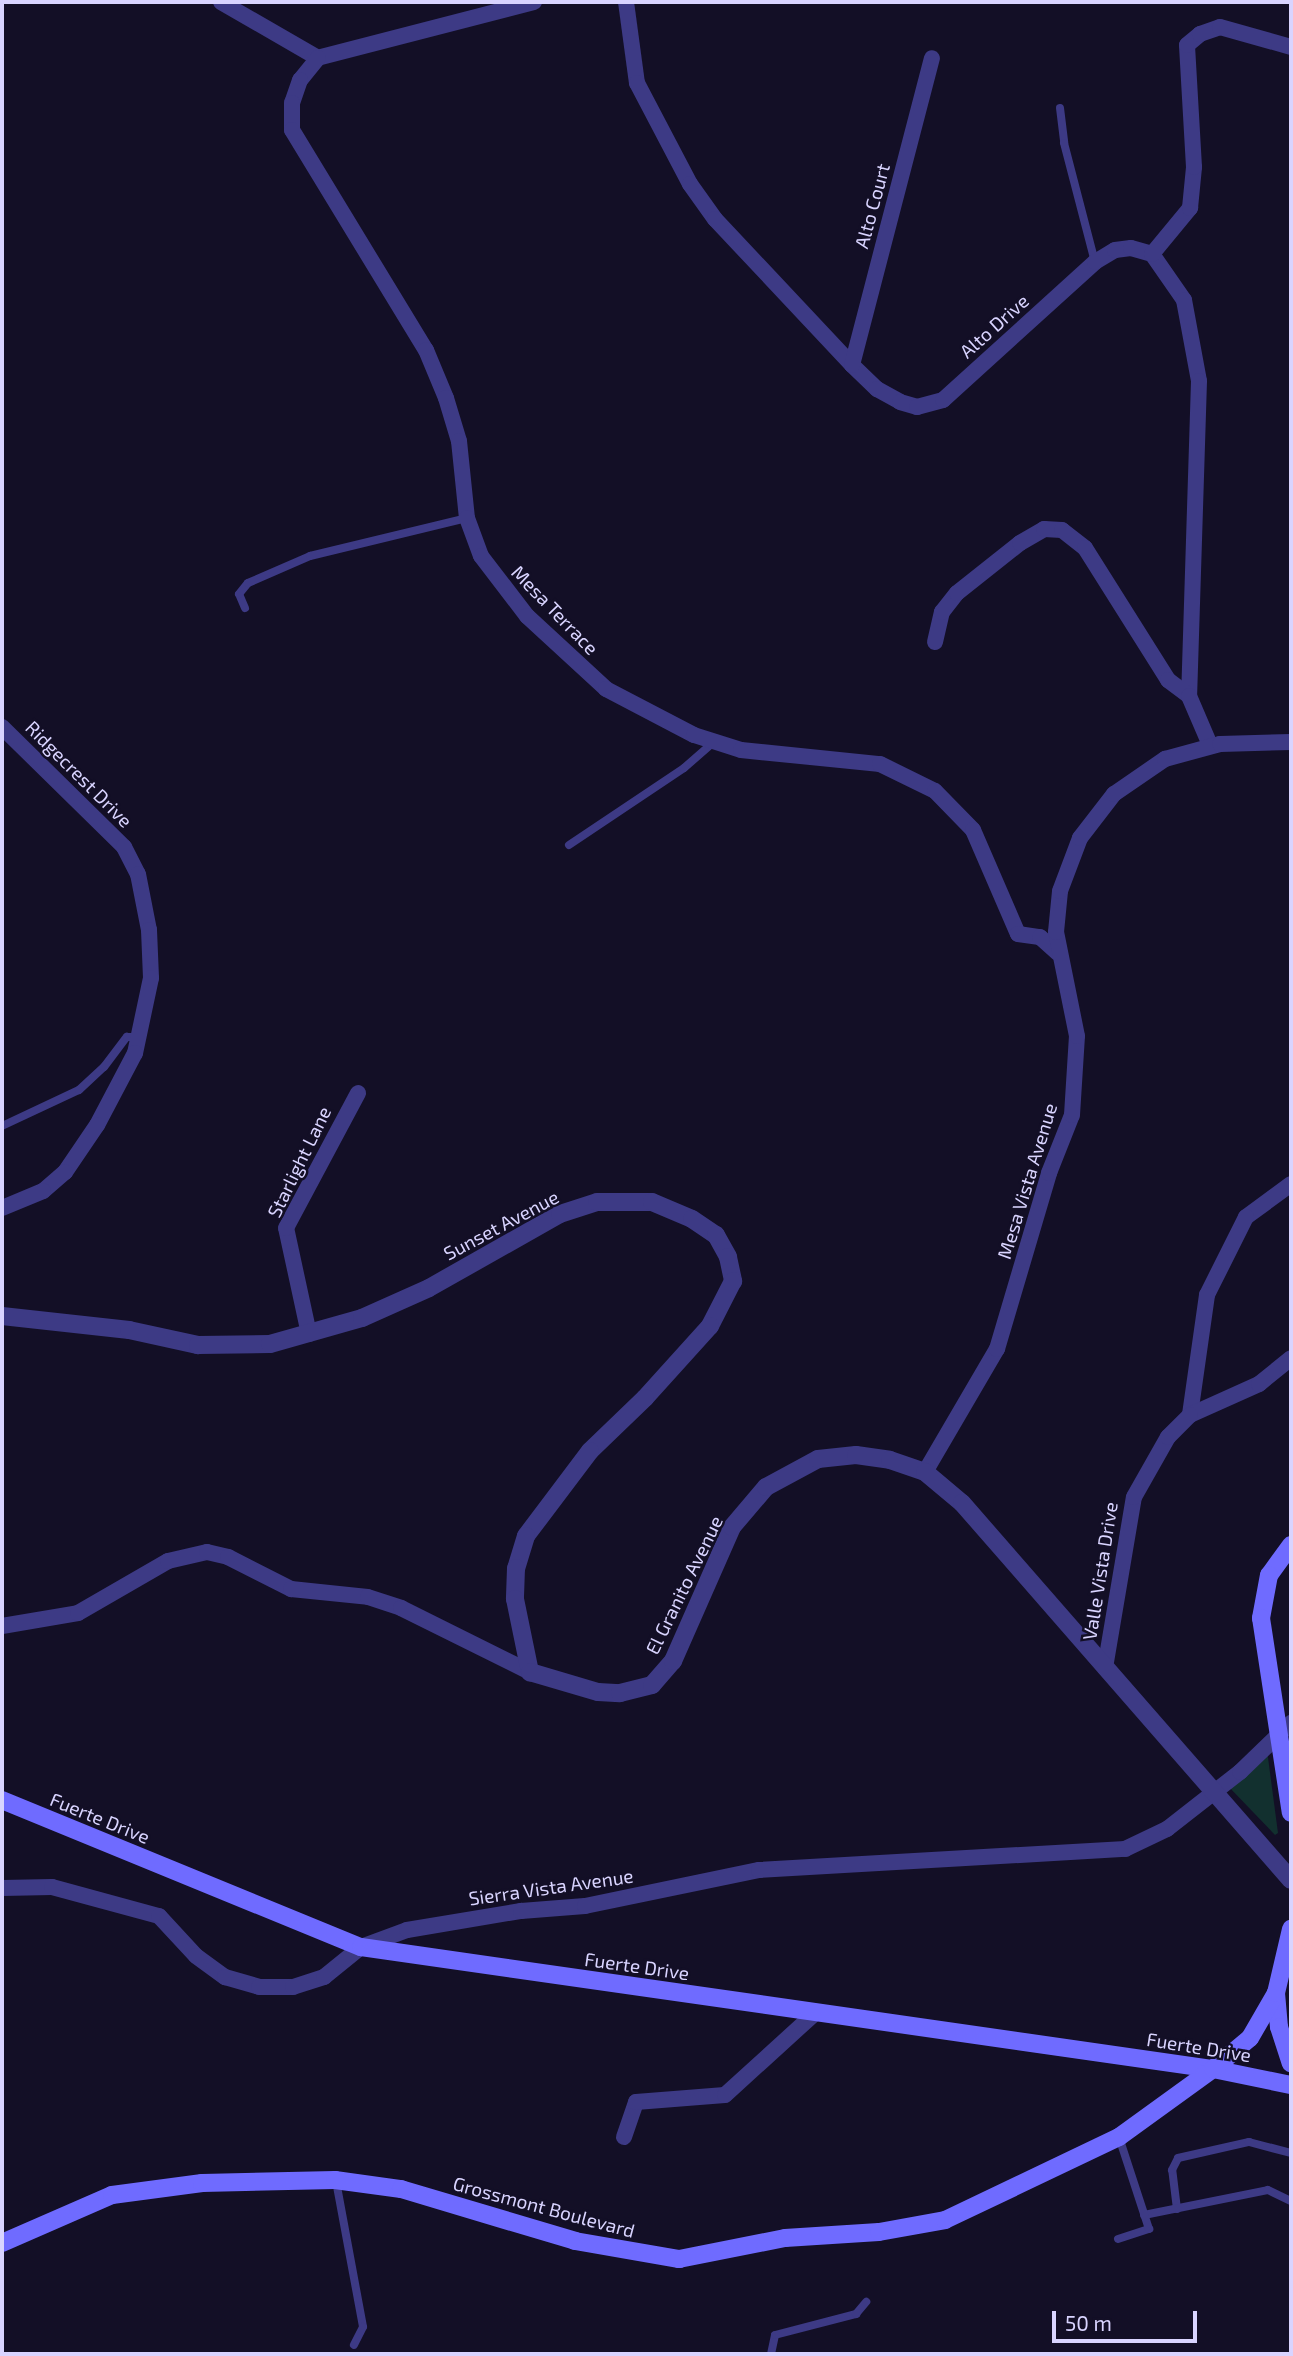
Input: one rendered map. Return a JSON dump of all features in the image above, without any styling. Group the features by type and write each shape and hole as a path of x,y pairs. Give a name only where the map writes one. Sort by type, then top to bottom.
{"main road":[{"path":"1291,1545 1269,1575 1262,1603 1266,1667 1285,1728 1291,1813"},
{"name":"Fuerte Drive","path":"2,1800 361,1947 814,2014 1213,2069 1291,2085"},
{"name":"Grossmont Boulevard","path":"2,2243 112,2195 202,2183 335,2180 401,2189 575,2241 680,2259 786,2238 879,2232 945,2220 1119,2137 1213,2069 1250,2038 1276,1993 1291,1929"},
{"path":"1276,1993 1279,2027 1291,2063"}],"street":[{"path":"221,2 318,58 534,2"},
{"name":"Alto Drive","path":"626,2 636,83 690,184 715,219 852,365 877,389 900,402 917,407 943,400 1095,262 1115,250 1131,248 1152,254"},
{"path":"1210,745 1189,696 1199,381 1184,300 1152,254 1190,208 1194,167 1187,45 1200,34 1220,27 1291,47"},
{"name":"Mesa Terrace","path":"318,58 300,80 292,103 292,130 426,350 459,441 467,518 495,578 527,616 606,689 715,741 741,750 858,760 919,781 949,802 973,830 1018,934 1040,937 1058,953"},
{"name":"Alto Court","path":"852,365 932,58"},
{"path":"935,642 942,612 957,593 1020,543 1044,528 1062,530 1085,548 1168,680 1189,696"},
{"name":"Ridgecrest Drive","path":"2,727 124,847 138,874 149,930 151,978 139,1037 97,1125 65,1172 43,1191 2,1208"},
{"name":"Mesa Vista Avenue","path":"925,1472 998,1349 1049,1173 1072,1115 1077,1036 1058,953 1060,891 1072,854 1090,823 1114,794 1147,769 1210,745 1291,742"},
{"name":"Starlight Lane","path":"309,1334 286,1228 358,1093"},
{"path":"1190,1415 1207,1295 1222,1260 1246,1217 1291,1184"},
{"name":"Sunset Avenue","path":"2,1315 129,1330 198,1345 251,1346 309,1334 362,1318 429,1288 560,1214 597,1202 652,1202 716,1235 729,1257 733,1281 710,1326 645,1398 590,1451 526,1536 516,1567 515,1599 530,1672"},
{"name":"Valle Vista Drive","path":"1105,1668 1133,1497 1168,1437 1190,1415 1259,1384 1291,1358"},
{"name":"El Granito Avenue","path":"2,1626 78,1613 168,1561 207,1552 228,1557 291,1589 368,1597 401,1608 530,1672 598,1692 620,1693 652,1685 673,1661 733,1527 765,1487 800,1466 838,1455 873,1456 925,1472 962,1503 1291,1880"},
{"name":"Sierra Vista Avenue","path":"2,1888 52,1887 159,1916 209,1967 259,1987 309,1983 338,1969 361,1947 407,1930 584,1906 759,1870 1017,1852 1109,1853 1154,1837 1215,1792 1285,1728"},
{"path":"624,2137 636,2102 725,2095 814,2014"}],"lane":[{"path":"1060,108 1064,143 1095,262"},
{"path":"245,608 239,594 248,583 310,556 467,518"},
{"path":"569,845 684,768 715,741"},
{"path":"2,1126 79,1090 127,1037 139,1037"},
{"path":"1118,2239 1149,2229 1119,2137"},
{"path":"1177,2209 1172,2170 1178,2158 1249,2142 1291,2153"},
{"path":"335,2180 363,2327 354,2345"},
{"path":"1144,2215 1268,2190 1291,2201"},
{"path":"771,2354 775,2334 856,2314 866,2302"}],"green space":[{"path":"1267,1750 1278,1833 1275,1835 1228,1786"}]}
